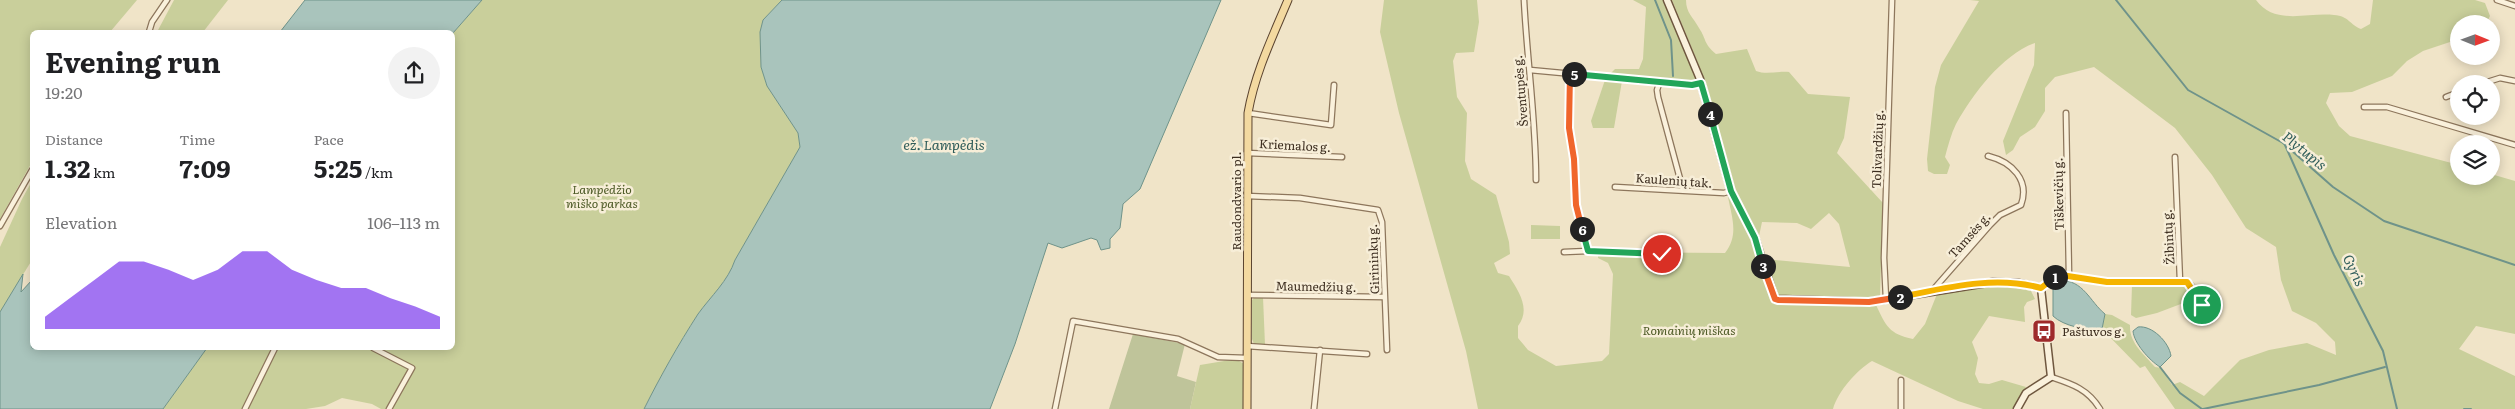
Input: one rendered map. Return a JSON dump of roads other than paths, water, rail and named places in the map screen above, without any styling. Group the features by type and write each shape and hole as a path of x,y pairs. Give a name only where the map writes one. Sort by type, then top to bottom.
{"main road":[{"name":"Raudondvario pl.","path":"1247,409 1248,113 1252,88 1262,58 1288,0"}],"street":[{"path":"150,30 152,22 167,0"},
{"name":"Šventupės g.","path":"1524,0 1536,180"},
{"path":"1668,0 1701,83 1731,191 1755,238 1775,299 1869,302 1993,282 2018,283 2041,288"},
{"name":"Tolivardžių g.","path":"1886,299 1884,258 1892,0"},
{"path":"2497,0 2515,6"},
{"path":"1530,70 1692,85 1701,83"},
{"path":"1570,73 1569,128 1574,159 1576,205 1588,251"},
{"path":"2500,78 2515,81"},
{"path":"1660,81 1657,90 1658,97 1683,190"},
{"path":"1248,113 1331,125 1334,85"},
{"path":"2446,97 2450,95"},
{"path":"2364,107 2387,107 2515,145"},
{"name":"Tiškevičių g.","path":"2066,113 2068,275"},
{"name":"Kriemalos g.","path":"1247,153 1342,158"},
{"name":"Tamsės g.","path":"1932,291 1990,225 2000,216 2021,205 2024,190 2020,177 2004,162 1988,156"},
{"name":"Žibintų g.","path":"2175,157 2180,281 2191,285 2202,305"},
{"path":"0,226 30,174"},
{"name":"Kaulenių tak.","path":"1615,186 1724,193 1731,191"},
{"name":"Girininkų g.","path":"1247,196 1300,198 1378,210 1382,222 1387,350"},
{"path":"1564,252 1662,254"},
{"path":"2041,288 2052,278 2068,275 2107,282 2180,281"},
{"path":"2041,288 2052,377"},
{"name":"Maumedžių g.","path":"1248,295 1384,297"},
{"path":"1055,409 1073,321 1178,339 1218,358 1247,358"},
{"path":"1247,346 1367,354"},
{"path":"245,409 274,350"},
{"path":"377,350 412,368 388,409"},
{"path":"1314,409 1320,350"},
{"path":"2016,409 2026,393 2052,377 2074,384 2088,392 2100,409"},
{"path":"1901,380 1901,409"}],"water":[{"path":"305,0 482,0 455,31 282,30"},
{"name":"ež. Lampėdis","path":"782,0 1221,0 1140,189 1123,204 1120,228 1110,239 1110,248 1101,250 1097,240 1091,238 1062,248 1048,243 1015,344 990,409 644,409 669,361 698,314 728,275 800,147 798,133 767,86 761,67 760,32 763,20"},
{"path":"23,274 21,292 30,282 30,350 206,350 163,409 0,409 0,312"},
{"path":"2060,281 2068,281 2086,292 2105,314 2102,329 2076,327 2063,323 2053,316 2053,289"},
{"path":"2138,327 2154,332 2167,345 2171,356 2160,367 2147,356 2136,341 2133,331"}],"waterway":[{"path":"1655,0 1671,40 1673,76"},
{"name":"Plytupis","path":"2116,0 2188,90 2283,143 2333,187 2384,221 2515,265"},
{"name":"Gyris","path":"2285,145 2334,255 2383,351 2397,409"},
{"path":"2160,367 2180,393 2202,409"},
{"path":"2203,409 2319,385 2385,367"},
{"name":"Gyris","path":"2464,409 2471,409"}],"place":[{"name":"Paštuvos g.","path":"2044,331"}],"park label":[{"name":"Lampėdžio miško parkas","path":"602,196"},
{"name":"Romainių miškas","path":"1689,330"}]}
